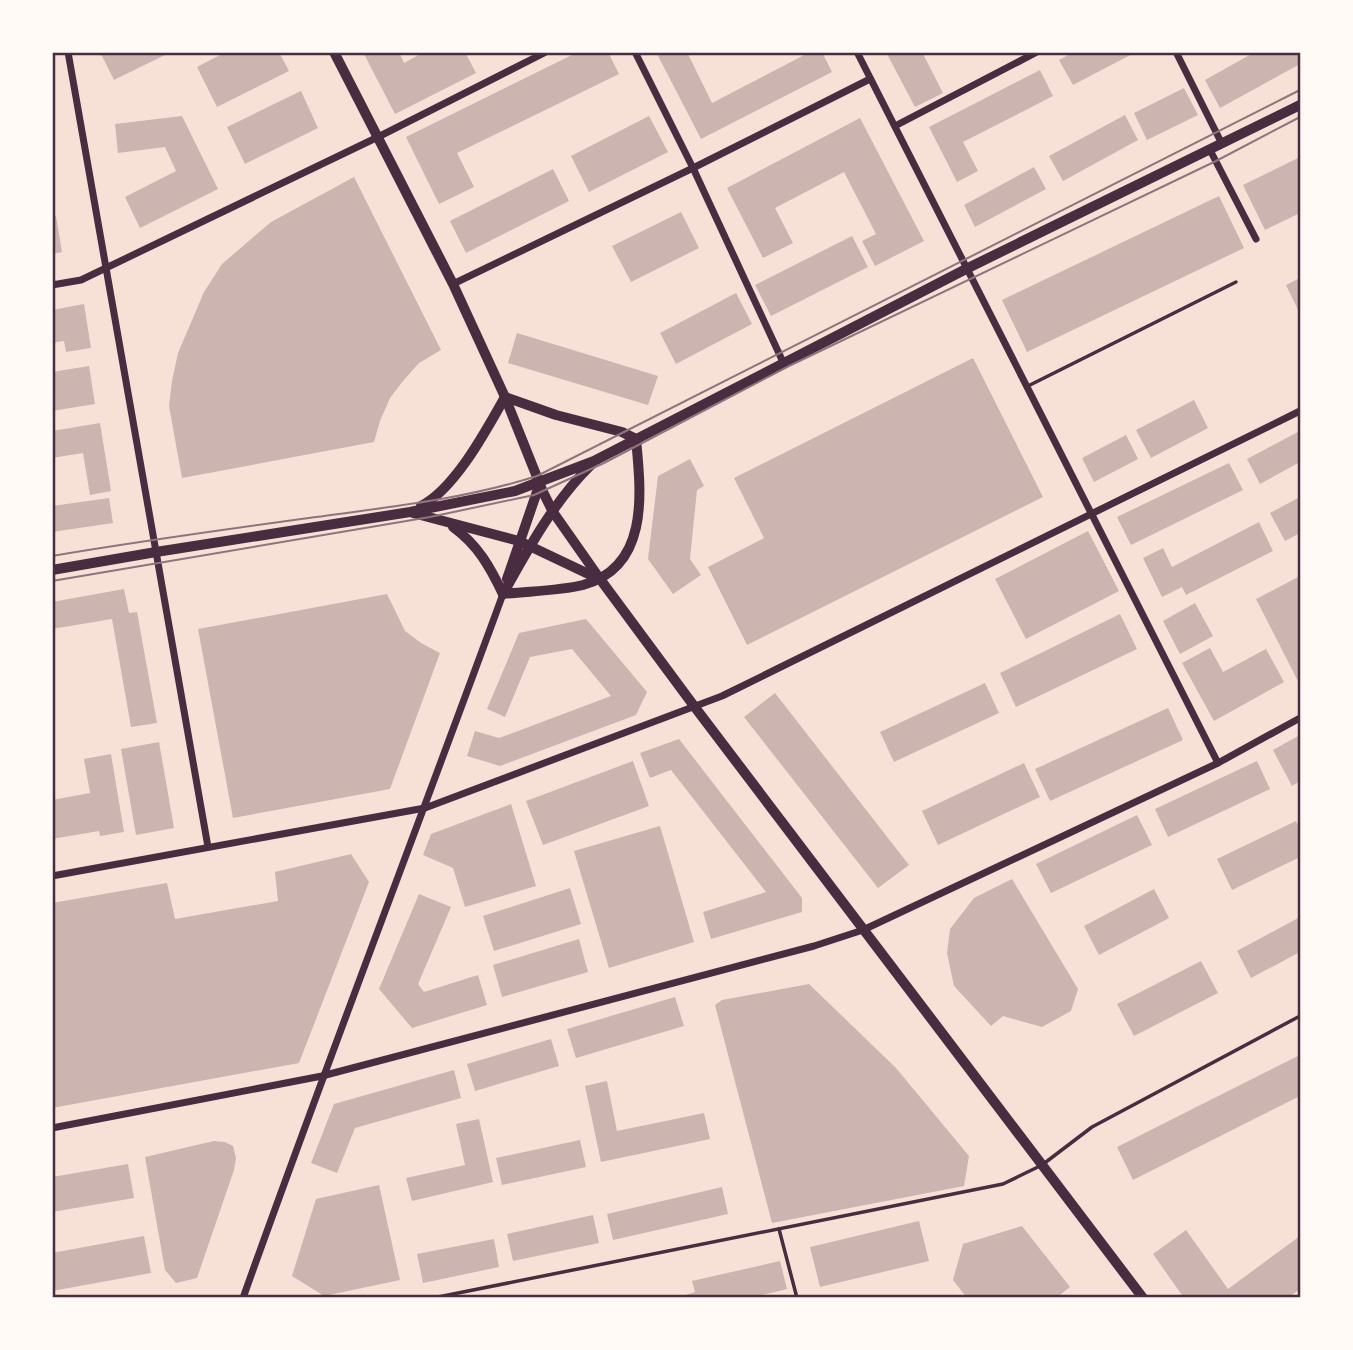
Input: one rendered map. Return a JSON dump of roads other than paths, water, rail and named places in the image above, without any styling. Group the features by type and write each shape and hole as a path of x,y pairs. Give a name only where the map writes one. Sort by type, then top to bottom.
{"main road":[{"path":"334,52 453,284 505,397 553,512 694,706 1143,1297"},
{"path":"52,570 410,512 540,484 594,461 968,268 1300,105"},
{"path":"505,397 576,421 622,432 636,439"},
{"path":"410,512 432,501 449,484 505,397"},
{"path":"503,594 569,588 600,579 616,567 633,540 638,518 640,490 636,439"},
{"path":"503,594 553,512 594,461"},
{"path":"503,594 540,484"},
{"path":"410,512 531,545 600,579"},
{"path":"444,521 475,546 486,560 503,594"}],"street":[{"path":"68,52 208,848"},
{"path":"52,285 81,280 378,137 546,52"},
{"path":"635,52 783,362"},
{"path":"857,52 1218,763"},
{"path":"895,126 1037,52"},
{"path":"1177,52 1223,144"},
{"path":"453,284 692,169 870,79"},
{"path":"1210,150 1256,239"},
{"path":"52,876 425,808 722,696 1300,411"},
{"path":"243,1297 322,1076 425,808 503,594"},
{"path":"52,1128 322,1076 814,946 863,930 1218,763 1300,718"}],"lane":[{"path":"1028,386 1236,282"},
{"path":"433,1297 1003,1184 1042,1165 1092,1127 1300,1016"},
{"path":"779,1229 797,1297"}],"tram line":[{"path":"52,556 427,501 482,491 537,476 1300,90"},
{"path":"52,581 430,517 534,495 604,463 789,366 1216,161 1300,117"}]}
